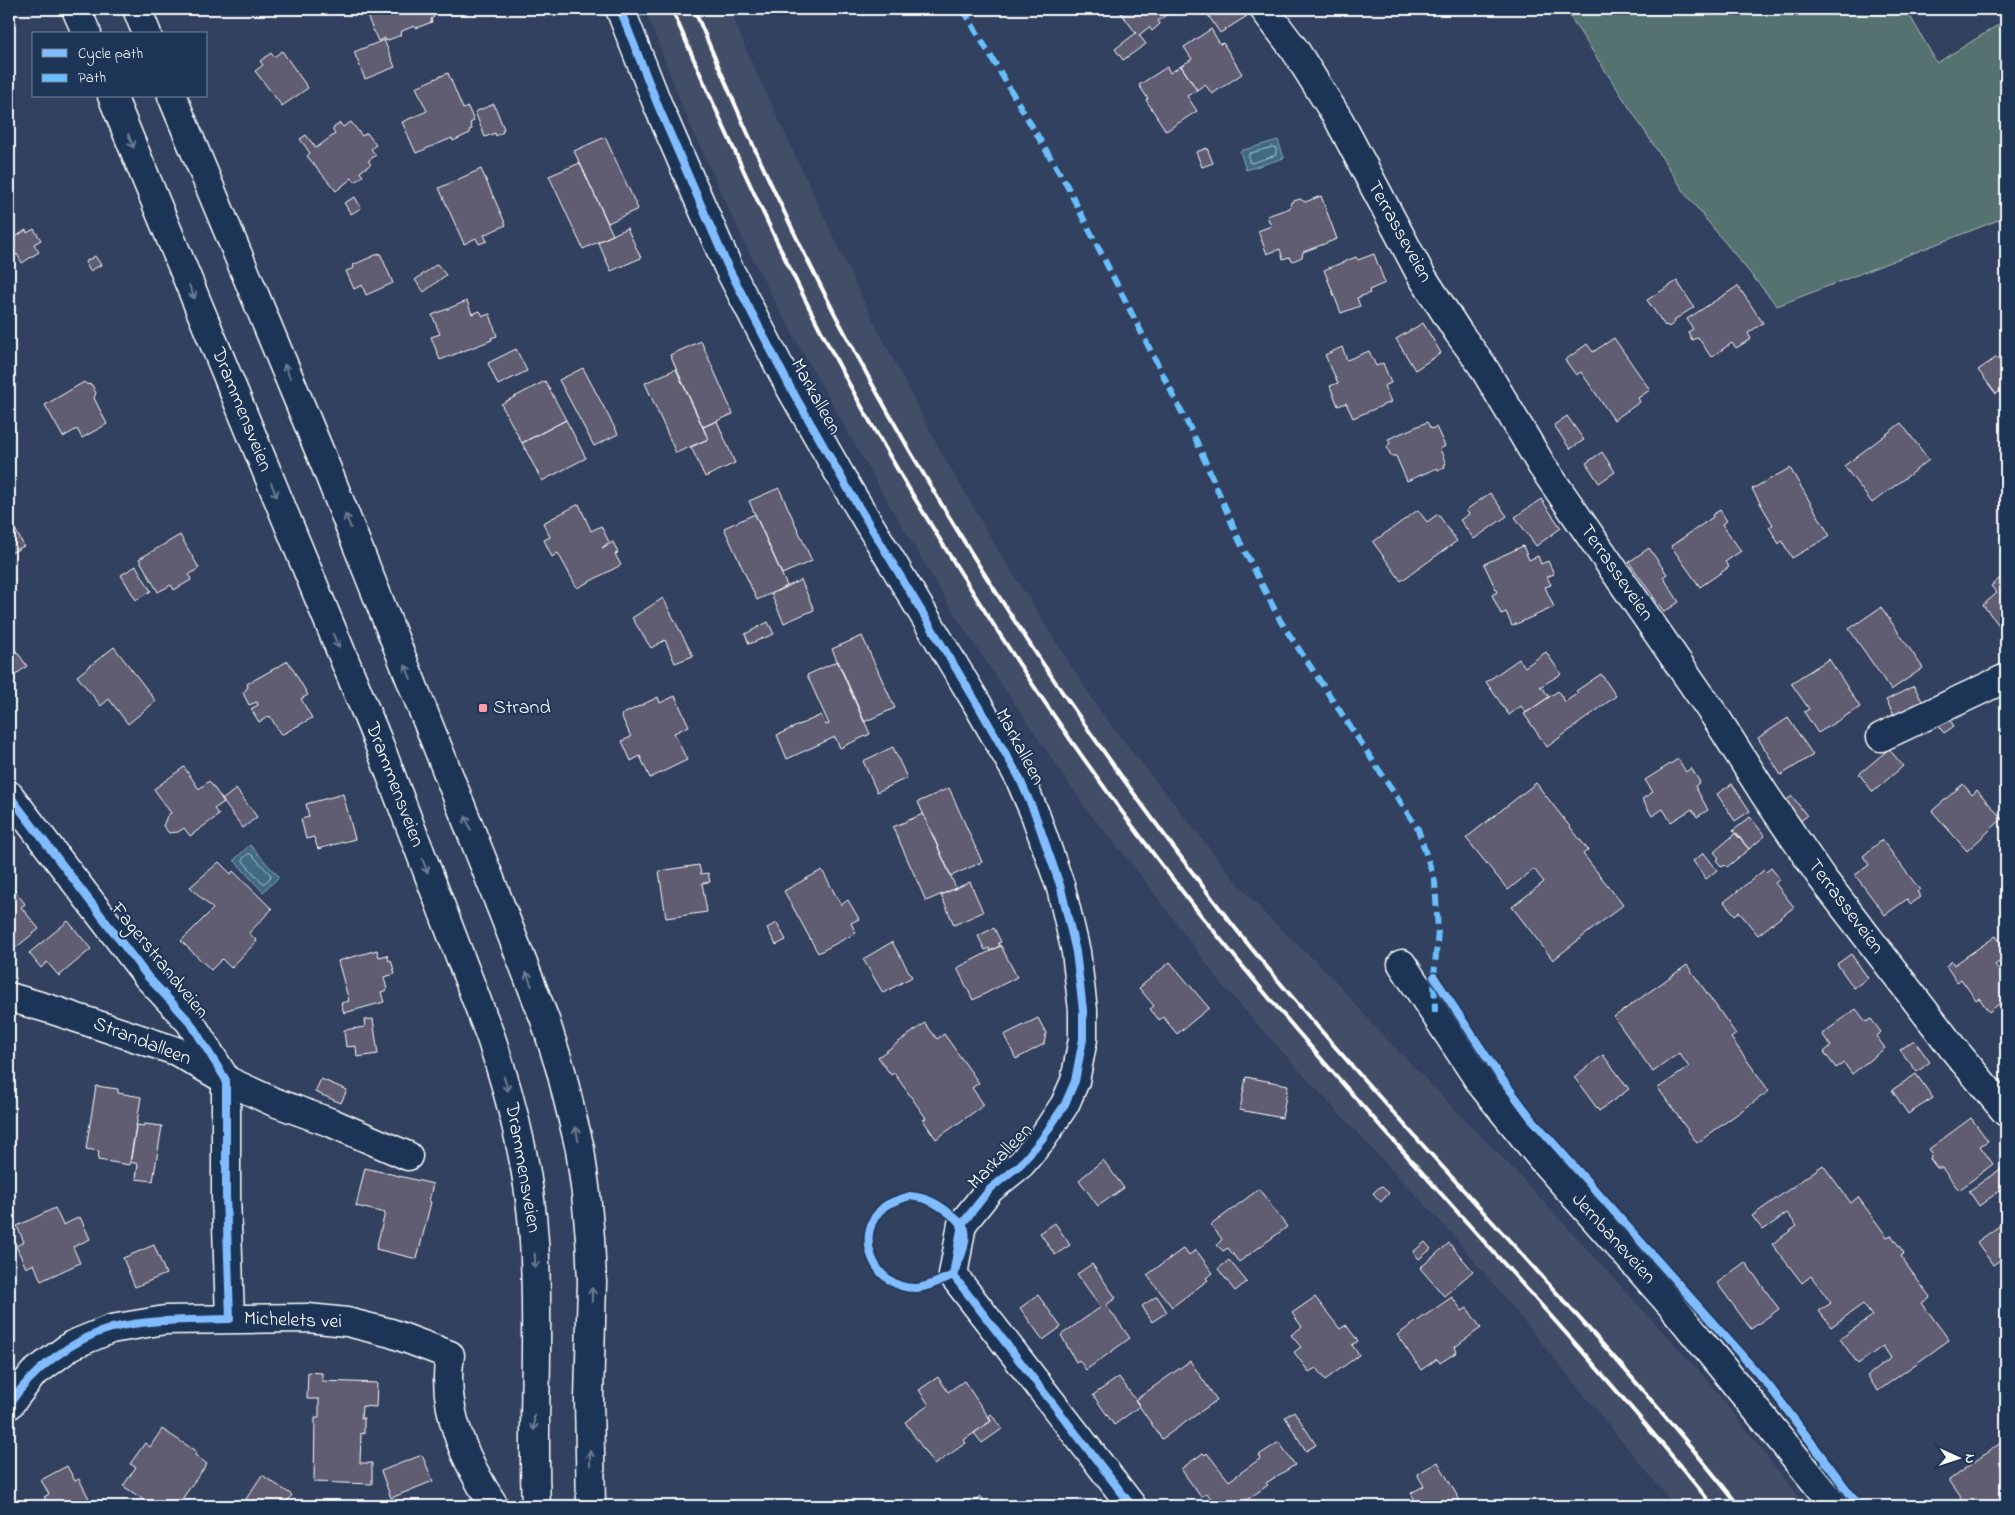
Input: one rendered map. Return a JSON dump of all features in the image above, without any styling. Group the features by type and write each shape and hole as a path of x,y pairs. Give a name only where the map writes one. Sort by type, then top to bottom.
{"main road":[{"path":"76,9 86,32"},
{"path":"137,9 146,32"},
{"name":"Markalleen","path":"620,9 659,108 728,267 790,387 843,480 975,700 1018,777 1035,814 1049,852 1070,922 1081,982 1083,1010 1080,1059 1075,1081 1055,1121 1021,1164 990,1189 962,1224 953,1275 1132,1506"},
{"name":"Terrasseveien","path":"1264,9 1295,50 1339,120 1421,275 1482,365 1542,466 1717,719 1765,795 1822,878 1952,1047 2006,1112"},
{"name":"Drammensveien","path":"113,98 377,739 491,1038 507,1088 524,1158 531,1203 534,1241 536,1327 534,1458 536,1506"},
{"path":"173,98 394,635 542,1011 561,1071 580,1149 590,1238 592,1282 589,1399 591,1506"},
{"path":"1881,737 2006,678"},
{"name":"Fagerstrandveien","path":"9,795 148,977 190,1022 226,1080"},
{"name":"Jernbaneveien","path":"1402,964 1482,1084 1542,1159 1672,1306 1835,1506"},
{"name":"Strandalleen","path":"9,997 176,1051 226,1080 274,1102 408,1156"},
{"path":"226,1080 226,1195 230,1319"},
{"name":"Michelets vei","path":"9,1405 33,1374 72,1345 111,1329 165,1320 308,1318 347,1322 391,1333 450,1355 447,1374 448,1394 454,1419 479,1483 491,1505"}],"shaded area":[{"path":"645,9 730,9 747,52 865,304 940,450 998,550 1100,711 1230,874 1267,916 1332,977 1374,1026 1521,1177 1708,1381 1806,1506 1675,1506 1453,1235 1223,986 1139,873 1086,809 956,617 882,492 798,344 747,249 684,111"}],"green space":[{"path":"1565,9 1906,9 1937,63 2006,20 2006,217 1777,306 1687,196"}],"water":[{"path":"1278,140 1284,158 1246,170 1240,151"},
{"path":"250,845 279,877 263,892 234,860"}],"building":[{"path":"364,9 431,9 434,17 431,19 432,22 416,28 414,26 400,32 401,35 386,41 385,38 378,41"},
{"path":"1118,9 1174,9 1158,21 1160,24 1152,31 1149,27 1139,35 1146,44 1123,60 1115,49 1136,33"},
{"path":"1204,9 1243,9 1247,16 1220,33"},
{"path":"1211,29 1220,44 1223,43 1242,74 1212,94 1205,84 1197,90 1181,66 1192,59 1184,47"},
{"path":"384,40 395,67 365,79 354,52"},
{"path":"282,51 308,88 282,106 255,71 263,65 260,61 271,53 274,57"},
{"path":"1181,66 1197,90 1187,96 1197,111 1166,131 1146,100 1148,99 1139,85 1167,67 1170,73"},
{"path":"448,73 463,109 468,107 474,121 470,123 472,129 469,130 470,133 453,141 452,138 416,153 402,122 427,111 416,87"},
{"path":"494,104 504,129 502,130 503,132 496,136 495,133 485,137 475,112"},
{"path":"351,122 362,136 367,133 376,145 371,149 376,155 368,161 371,164 360,172 363,176 355,182 352,178 336,191 307,156 310,153 300,139 306,135 316,148 335,134 332,129 340,123 343,127"},
{"path":"605,137 638,209 608,223 574,151"},
{"path":"1207,148 1213,163 1202,167 1196,152"},
{"path":"580,163 613,235 583,249 549,176"},
{"path":"481,169 506,225 484,235 487,241 479,244 476,238 464,244 439,188"},
{"path":"1321,196 1337,239 1303,252 1302,257 1293,261 1289,257 1283,259 1280,249 1267,254 1258,231 1271,226 1267,216 1290,208 1291,202 1300,199 1305,202"},
{"path":"355,197 361,208 351,214 344,203"},
{"path":"627,228 641,258 611,271 598,242"},
{"path":"34,229 41,240 34,244 39,252 22,263 17,254 9,260 9,241 26,230 27,233"},
{"path":"380,253 393,283 366,295 362,285 354,289 346,271 354,268 353,265"},
{"path":"1374,254 1385,283 1369,290 1370,293 1357,298 1360,306 1341,313 1324,270 1356,257 1358,260"},
{"path":"95,256 101,265 90,271 85,262"},
{"path":"437,264 446,275 424,292 415,280"},
{"path":"1677,281 1694,307 1674,320 1675,322 1669,327 1665,326 1647,300"},
{"path":"1738,286 1763,323 1748,333 1751,339 1736,348 1732,343 1711,357 1698,337 1692,340 1688,332 1693,329 1687,319"},
{"path":"467,301 472,314 480,311 483,316 490,314 497,336 491,338 492,340 440,360 431,337 440,334 432,315"},
{"path":"1423,323 1441,353 1415,370 1396,339"},
{"path":"1614,338 1650,390 1638,398 1640,402 1614,420 1581,372 1576,375 1565,360 1587,344 1593,352"},
{"path":"701,341 733,414 703,427 670,355"},
{"path":"1342,347 1347,360 1369,351 1376,366 1383,363 1391,383 1384,386 1391,402 1353,418 1346,403 1338,406 1330,386 1338,383 1325,355"},
{"path":"516,349 527,371 498,385 488,363"},
{"path":"1997,357 2006,370 2006,386 1996,394 1978,370"},
{"path":"583,368 618,434 594,446 559,380"},
{"path":"676,369 708,439 676,453 645,383"},
{"path":"545,381 566,420 522,443 501,404"},
{"path":"84,382 92,385 96,393 94,398 107,424 82,438 77,429 63,437 45,405"},
{"path":"1567,416 1584,440 1570,449 1554,425"},
{"path":"566,420 586,458 542,481 522,443"},
{"path":"717,421 735,463 705,477 691,447 708,439 703,427"},
{"path":"1427,422 1431,429 1436,427 1445,446 1440,449 1446,464 1444,465 1445,467 1438,470 1437,468 1407,481 1396,456 1391,456 1387,447 1390,443 1388,439"},
{"path":"1901,423 1929,460 1872,503 1844,466"},
{"path":"1602,452 1615,472 1599,483 1586,463"},
{"path":"1790,468 1830,536 1792,558 1782,541 1779,544 1769,527 1773,525 1752,489"},
{"path":"779,488 812,561 782,574 749,501"},
{"path":"1490,493 1507,516 1474,539 1460,520 1469,514 1466,510"},
{"path":"1541,499 1561,528 1536,546 1515,517"},
{"path":"579,504 591,531 601,526 609,542 602,548 613,542 618,553 615,554 621,565 577,588 558,553 552,557 544,540 550,537 543,523"},
{"path":"1418,510 1427,522 1438,514 1457,541 1401,581 1373,542"},
{"path":"1720,510 1727,521 1722,524 1741,551 1725,562 1729,567 1700,587 1671,546"},
{"path":"755,514 787,586 757,600 724,528"},
{"path":"9,518 24,546 9,554"},
{"path":"180,535 199,568 189,575 191,580 174,590 171,585 158,592 139,559"},
{"path":"1523,546 1529,560 1538,556 1541,564 1548,561 1554,574 1547,577 1551,585 1545,587 1554,607 1512,626 1506,612 1501,614 1492,595 1497,592 1484,564"},
{"path":"1649,548 1667,574 1663,577 1679,602 1664,612 1629,562"},
{"path":"136,566 151,591 136,600 121,575"},
{"path":"2006,573 2006,626 2002,629 1983,605 1997,593 1991,586"},
{"path":"801,580 814,610 784,623 771,594"},
{"path":"663,598 693,656 675,663 665,640 651,648 632,618"},
{"path":"1881,607 1923,668 1891,690 1849,629"},
{"path":"768,622 774,634 749,644 745,634"},
{"path":"862,636 895,708 864,722 832,649"},
{"path":"9,641 27,666 14,676 9,669"},
{"path":"114,647 156,701 128,724 109,699 101,706 77,676"},
{"path":"1546,652 1561,674 1540,687 1549,697 1526,713 1521,706 1509,715 1486,682 1519,659 1525,667"},
{"path":"1829,659 1860,707 1818,733 1804,712 1809,709 1791,683"},
{"path":"288,661 308,695 301,699 312,718 281,735 270,716 259,722 251,709 258,705 257,702 249,705 243,693 248,687 247,684"},
{"path":"838,661 870,734 840,748 835,737 787,759 777,735 821,715 826,725 829,724 807,675"},
{"path":"1601,674 1616,696 1547,747 1524,714 1558,691 1565,702 1578,693 1576,691"},
{"path":"1914,686 1925,707 1897,721 1886,700"},
{"path":"675,696 689,726 674,733 687,760 650,778 640,756 631,761 622,741 631,737 621,715 658,697 660,703"},
{"path":"1947,716 1954,726 1944,733 1937,724"},
{"path":"1788,718 1813,755 1781,775 1758,738"},
{"path":"893,747 907,778 877,792 863,761"},
{"path":"1889,749 1903,766 1873,792 1859,774"},
{"path":"1678,759 1686,772 1691,768 1700,782 1695,786 1708,810 1697,817 1692,809 1671,822 1663,809 1652,816 1642,799 1653,792 1645,780"},
{"path":"184,767 199,789 209,781 224,802 214,809 219,815 190,836 184,828 178,832 169,833 163,826 167,816 171,813 154,789"},
{"path":"1536,783 1588,850 1583,854 1623,905 1553,960 1512,907 1544,882 1534,869 1508,890 1466,838"},
{"path":"1732,784 1750,811 1735,821 1717,794"},
{"path":"1963,784 1972,795 1977,790 2002,819 1967,851 1932,811"},
{"path":"949,788 982,862 951,876 918,802"},
{"path":"236,789 257,817 243,828 222,800"},
{"path":"343,794 355,839 318,849 314,837 306,839 301,819 309,817 306,804"},
{"path":"1792,796 1807,816 1795,825 1780,805"},
{"path":"923,814 956,888 926,901 893,827"},
{"path":"1750,817 1765,836 1749,849 1733,831"},
{"path":"1736,833 1749,849 1727,867 1725,865 1722,867 1716,860 1719,858 1714,852"},
{"path":"1882,840 1920,890 1917,892 1921,897 1911,904 1907,899 1885,915 1855,875 1869,865 1863,856"},
{"path":"1704,853 1717,870 1706,879 1693,861"},
{"path":"219,862 231,874 233,871 272,909 249,933 257,941 231,968 222,959 211,970 181,941 213,909 190,887"},
{"path":"699,865 701,874 708,873 710,882 702,883 707,912 666,918 659,871"},
{"path":"1771,868 1780,879 1775,883 1794,907 1758,935 1739,912 1735,915 1724,902 1764,870 1766,872"},
{"path":"822,870 841,905 848,900 859,919 851,923 856,933 818,953 784,891"},
{"path":"970,882 983,912 954,925 941,895"},
{"path":"9,883 25,904 21,907 39,929 9,953"},
{"path":"68,921 91,949 59,976 47,962 41,968 29,953"},
{"path":"777,923 786,940 776,945 767,928"},
{"path":"994,928 1001,942 998,943 1000,946 990,951 989,948 985,950 978,936"},
{"path":"1996,936 2006,950 2006,957 1995,965 2006,980 2006,1003 2004,1000 1989,1012 1979,998 1976,1000 1961,979 1957,982 1946,966 1952,961 1954,965"},
{"path":"892,942 912,977 883,993 863,959"},
{"path":"1000,946 1017,977 973,1000 957,968"},
{"path":"377,950 379,957 387,955 389,961 391,960 395,974 384,977 387,990 381,992 384,1002 344,1013 341,1003 349,1001 338,961"},
{"path":"1851,954 1868,978 1854,988 1837,964"},
{"path":"1170,962 1209,1008 1177,1034 1163,1017 1159,1020 1150,1009 1154,1006 1139,988"},
{"path":"1687,965 1736,1034 1731,1038 1769,1091 1697,1143 1658,1088 1689,1067 1679,1053 1653,1072 1614,1017"},
{"path":"1856,1009 1866,1022 1871,1019 1881,1032 1876,1036 1885,1048 1852,1074 1844,1063 1836,1068 1824,1052 1831,1046 1822,1034"},
{"path":"1038,1018 1046,1033 1044,1044 1016,1059 1004,1035"},
{"path":"373,1019 378,1054 357,1057 356,1046 346,1047 344,1030 365,1027 364,1020"},
{"path":"925,1023 937,1039 944,1034 979,1083 972,1088 984,1105 936,1139 923,1120 926,1118 894,1073 891,1075 878,1057"},
{"path":"1914,1040 1930,1062 1917,1072 1900,1050"},
{"path":"1603,1055 1629,1089 1599,1111 1574,1077"},
{"path":"1916,1074 1933,1098 1908,1114 1892,1090"},
{"path":"1246,1077 1288,1085 1282,1118 1240,1110"},
{"path":"321,1079 347,1090 341,1103 315,1092"},
{"path":"96,1086 118,1089 118,1093 141,1097 130,1165 98,1160 99,1151 86,1149"},
{"path":"1971,1118 1988,1141 1980,1146 1993,1164 1959,1190 1942,1168 1937,1168 1930,1159 1932,1153 1929,1149"},
{"path":"144,1124 162,1126 153,1181 136,1179 138,1164 130,1162 136,1125 144,1126"},
{"path":"1103,1160 1124,1188 1098,1206 1079,1180"},
{"path":"1823,1165 1851,1203 1858,1197 1887,1237 1891,1235 1904,1253 1900,1256 1930,1297 1922,1303 1949,1340 1878,1391 1867,1376 1891,1358 1883,1346 1858,1364 1840,1339 1872,1316 1863,1304 1831,1327 1819,1311 1831,1303 1811,1276 1802,1283 1772,1244 1797,1226 1787,1213 1763,1230 1752,1216"},
{"path":"2005,1166 2006,1186 1979,1206 1969,1191"},
{"path":"365,1168 433,1184 429,1201 431,1202 417,1259 376,1249 385,1213 356,1206"},
{"path":"1381,1186 1389,1193 1381,1202 1373,1193"},
{"path":"1259,1189 1287,1227 1239,1262 1228,1248 1223,1251 1217,1245 1222,1239 1211,1225"},
{"path":"55,1208 63,1225 80,1217 90,1239 73,1247 80,1263 41,1281 34,1264 26,1268 16,1246 24,1242 17,1226"},
{"path":"2006,1221 2006,1262 2003,1258 1993,1265 1977,1242"},
{"path":"1055,1223 1070,1245 1055,1255 1040,1233"},
{"path":"1425,1242 1431,1249 1419,1259 1413,1252"},
{"path":"1449,1243 1473,1271 1444,1296 1420,1268"},
{"path":"154,1245 166,1274 135,1287 123,1258"},
{"path":"1184,1248 1189,1255 1196,1250 1213,1273 1206,1278 1208,1280 1172,1307 1147,1275"},
{"path":"1229,1260 1247,1282 1235,1291 1218,1269"},
{"path":"1745,1262 1779,1309 1751,1329 1717,1283"},
{"path":"1092,1264 1116,1298 1106,1305 1130,1338 1086,1370 1079,1360 1076,1362 1061,1335 1101,1307 1077,1274"},
{"path":"1038,1295 1061,1327 1043,1340 1020,1308"},
{"path":"1157,1296 1167,1312 1152,1322 1142,1306"},
{"path":"1315,1297 1340,1329 1346,1325 1358,1341 1352,1345 1359,1355 1325,1380 1316,1368 1309,1372 1294,1352 1301,1347 1291,1335 1302,1327 1292,1313"},
{"path":"1452,1297 1462,1311 1467,1308 1481,1328 1455,1347 1457,1352 1440,1363 1437,1359 1421,1370 1397,1335"},
{"path":"1190,1361 1217,1400 1162,1439 1135,1400"},
{"path":"308,1372 322,1373 322,1381 377,1383 376,1407 362,1406 361,1418 364,1418 364,1434 361,1433 360,1463 372,1463 372,1484 314,1482 315,1418 319,1418 319,1399 307,1399"},
{"path":"938,1377 948,1392 964,1381 991,1421 964,1440 966,1443 934,1465 905,1422 929,1405 919,1390"},
{"path":"1119,1377 1140,1406 1114,1425 1093,1395"},
{"path":"1294,1411 1316,1445 1306,1451 1285,1417"},
{"path":"991,1414 1002,1429 982,1443 974,1433 991,1421 989,1416"},
{"path":"162,1429 197,1452 195,1455 207,1464 177,1506 153,1506 123,1486 136,1467 130,1464 145,1443 150,1447"},
{"path":"2006,1439 2006,1506 1967,1506 1949,1480"},
{"path":"1279,1442 1295,1465 1266,1483 1268,1485 1238,1506 1216,1506 1207,1493 1201,1497 1181,1469 1203,1453 1205,1455 1207,1453 1229,1481 1261,1458 1259,1455"},
{"path":"422,1455 433,1481 391,1498 381,1471"},
{"path":"1438,1462 1463,1506 1413,1506 1417,1504 1411,1493 1424,1486 1417,1474"},
{"path":"67,1466 75,1481 79,1479 93,1506 50,1506 44,1497 49,1494 41,1480"},
{"path":"262,1475 292,1495 284,1506 250,1506 244,1502"},
{"path":"980,1496 990,1506 969,1506"}],"railway":[{"path":"672,9 761,209 799,288 851,388 939,538 1022,668 1089,766 1160,863 1294,1027 1353,1096 1596,1367 1713,1506"},
{"path":"694,9 769,179 816,278 854,351 936,496 1025,637 1071,705 1166,838 1247,943 1307,1015 1619,1363 1739,1506"}],"marked path":[{"path":"963,9 1066,184 1196,440 1240,542 1281,622 1418,829 1435,882 1438,931 1434,977 1435,1012"}],"cycle path":[{"path":"620,9 659,108 728,267 790,387 848,489 1019,777 1035,814 1061,888 1076,952 1083,1010 1083,1039 1075,1081 1065,1104 1042,1139 1021,1164 990,1189 962,1224 953,1275 1132,1506"},
{"path":"9,795 148,977 190,1022 226,1080 226,1195 230,1319 171,1320 141,1323 112,1328 97,1333 68,1348 54,1358 29,1380 9,1405"},
{"path":"1434,977 1496,1071 1531,1118 1769,1386 1859,1506"},
{"path":"910,1196 929,1200 944,1209 962,1225 966,1236 962,1253 953,1275 930,1285 917,1288 902,1286 889,1280 879,1270 872,1258 869,1244 870,1230 875,1217 888,1204 910,1196"}],"place":[{"name":"Strand","path":"483,708"}]}
